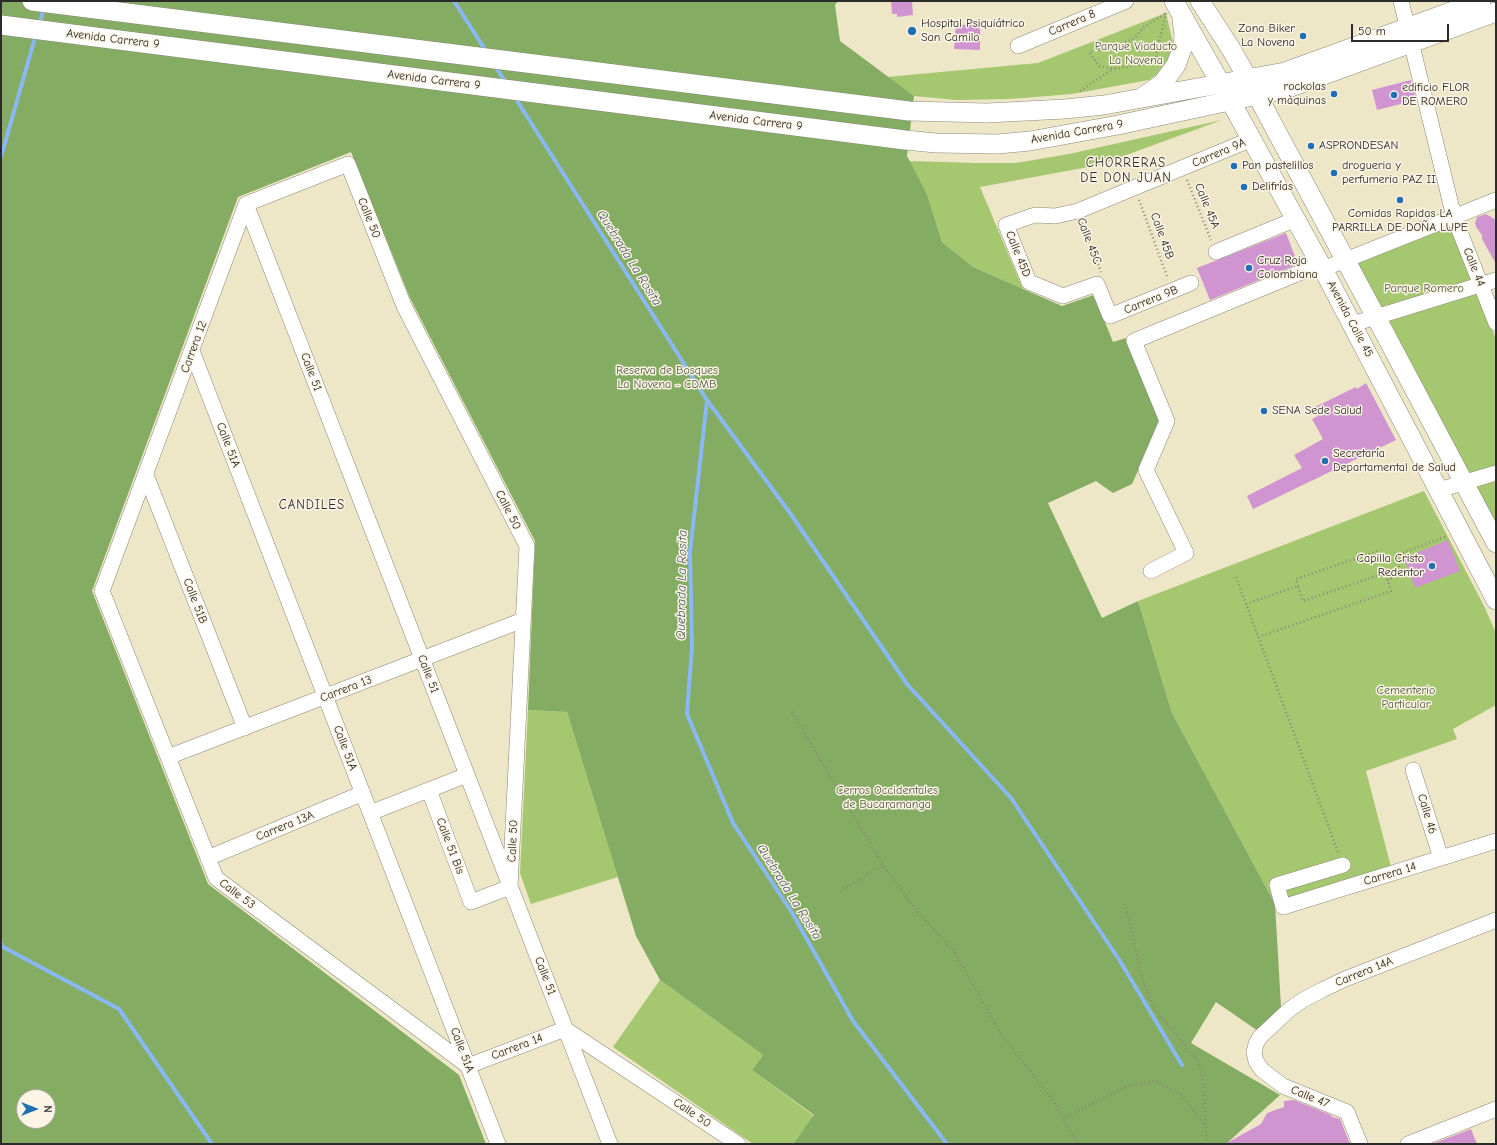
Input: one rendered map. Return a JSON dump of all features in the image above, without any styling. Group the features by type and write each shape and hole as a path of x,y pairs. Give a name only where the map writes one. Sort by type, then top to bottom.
{"main road":[{"name":"Avenida Carrera 9","path":"32,1 909,111 980,113 1026,112 1137,100 1285,72 1410,35 1496,12"},
{"name":"Avenida Calle 45","path":"1200,1 1248,79 1496,543"},
{"name":"Avenida Carrera 9","path":"1,24 906,140 966,144 998,144 1030,141 1118,125 1231,102 1285,89 1410,35 1481,1"},
{"name":"Avenida Calle 45","path":"1178,8 1322,266 1496,600"},
{"path":"1137,100 1162,84 1176,65 1180,56 1184,36 1178,8"}],"street":[{"name":"Carrera 8","path":"1018,46 1126,1"},
{"name":"Calle 44","path":"1401,1 1454,217 1496,323"},
{"name":"Carrera 9A","path":"1006,225 1035,215 1055,216 1078,211 1252,139"},
{"name":"Calle 50","path":"246,204 348,164 404,306 527,546 510,887"},
{"path":"1151,571 1186,553 1146,470 1167,421 1134,341 1322,266 1346,260 1496,200"},
{"name":"Carrera 12","path":"102,591 246,204"},
{"name":"Calle 51","path":"246,204 610,1144"},
{"path":"1216,252 1296,220"},
{"name":"Calle 45D","path":"1006,225 1029,282 1063,296 1097,284"},
{"path":"1352,324 1496,280"},
{"name":"Carrera 9B","path":"1097,284 1110,316 1191,283"},
{"name":"Calle 51A","path":"192,352 498,1144"},
{"path":"1439,490 1496,473"},
{"name":"Calle 51B","path":"146,475 245,728"},
{"name":"Calle 53","path":"102,591 216,878 468,1066"},
{"name":"Carrera 13","path":"168,758 523,620"},
{"name":"Calle 46","path":"1413,770 1441,858"},
{"path":"370,812 467,775"},
{"name":"Calle 51 Bis","path":"428,790 471,902 510,887"},
{"name":"Carrera 13A","path":"208,858 363,793"},
{"name":"Carrera 14","path":"1343,865 1277,885 1283,907 1496,841"},
{"name":"Carrera 14A","path":"1254,1053 1256,1044 1264,1032 1303,1000 1345,978 1496,920"},
{"name":"Calle 50","path":"566,1029 736,1143"},
{"name":"Carrera 14","path":"468,1066 566,1029"},
{"name":"Calle 47","path":"1254,1053 1256,1061 1262,1070 1284,1086 1347,1112 1360,1144"},
{"path":"1408,1144 1496,1109"}],"path":[{"path":"1077,93 1113,69 1145,64 1155,59 1166,13 1143,28 1135,38 1089,52 1099,66 1113,69"},
{"name":"Calle 45A","path":"1182,168 1216,252"},
{"name":"Calle 45B","path":"1134,188 1172,291"},
{"name":"Calle 45C","path":"1078,211 1102,274 1097,284"},
{"path":"1387,580 1402,574 1395,556 1461,531"},
{"path":"1258,637 1391,590 1385,573 1304,601 1298,586 1296,579 1378,551"},
{"path":"1236,577 1343,865"},
{"path":"1246,604 1298,586"},
{"path":"792,712 883,865 916,910 954,951 1000,1033 1053,1100 1078,1144"},
{"path":"840,891 883,865"},
{"path":"1125,904 1142,978 1154,1008 1198,1061 1203,1079 1208,1144"},
{"path":"1064,1118 1131,1085 1156,1081 1181,1095 1206,1126"}],"green space":[{"name":"Cerros Occidentales de Bucaramanga","path":"1,1 838,1 835,5 840,41 914,96 907,156 927,194 942,242 973,267 1062,306 1094,295 1113,342 1126,338 1160,421 1132,484 1113,493 1096,481 1048,503 1102,618 1138,601 1172,713 1275,904 1281,1007 1258,1031 1216,1002 1191,1043 1280,1095 1226,1144 793,1144 814,1115 752,1070 763,1055 660,980 636,936 567,712 528,710 535,541 410,298 351,152 238,197 92,591 208,884 459,1075 486,1144 1,1144"},
{"name":"Parque Viaducto La Novena","path":"1166,13 1173,43 1172,54 1159,73 1149,80 1072,94 1010,99 956,100 914,96 887,77 1038,63"},
{"path":"1222,120 1099,165 980,187 1023,289 973,267 942,242 927,194 909,161 1016,163 1069,154"},
{"name":"Parque Romero","path":"1451,225 1496,339 1496,532 1355,262"},
{"name":"Cementerio Particular","path":"1424,491 1484,606 1496,633 1496,705 1453,729 1457,739 1366,771 1391,867 1275,904 1172,713 1138,601"},
{"path":"528,710 567,712 618,877 531,904 520,873"},
{"path":"660,980 763,1055 752,1070 814,1116 793,1144 753,1144 613,1047"}],"building":[{"path":"891,1 912,1 913,15 897,17 897,14 892,14"},
{"path":"968,22 980,23 980,50 954,49 956,24 968,25"},
{"name":"edificio FLOR DE ROMERO","path":"1411,80 1416,100 1377,110 1372,90"},
{"path":"1486,214 1496,220 1496,264 1475,223 1477,217"},
{"name":"Cruz Roja Colombiana","path":"1286,233 1298,264 1210,300 1197,268"},
{"name":"Secretaría Departamental de Salud","path":"1366,383 1396,440 1253,509 1247,496 1302,468 1294,455 1323,439 1312,419 1318,416 1313,408 1356,387 1357,389"},
{"name":"Capilla Cristo Redentor","path":"1448,540 1460,571 1415,588 1404,558"},
{"path":"1294,1100 1331,1115 1332,1117 1340,1119 1350,1144 1225,1144 1261,1124 1267,1113 1284,1107 1284,1101"},
{"path":"1471,1129 1477,1144 1432,1144"}],"waterway":[{"name":"Quebrada La Rosita","path":"454,1 486,51"},
{"path":"39,26 44,7"},
{"path":"1,157 36,34"},
{"name":"Quebrada La Rosita","path":"495,66 506,83"},
{"name":"Quebrada La Rosita","path":"514,96 707,400 690,552 692,646 687,714 733,823 791,911 853,1021 947,1144"},
{"path":"707,400 790,513 907,684 1011,798 1120,961 1182,1065"},
{"path":"1,943 3,947 119,1009 212,1144"}],"place":[{"name":"Hospital Psiquiátrico San Camilo","path":"912,31"},
{"name":"Zona Biker La Novena","path":"1303,36"},
{"name":"rockolas y màquinas","path":"1334,94"},
{"name":"edificio FLOR DE ROMERO","path":"1394,95"},
{"name":"ASPRONDESAN","path":"1311,146"},
{"name":"Pan pastelillos","path":"1234,166"},
{"name":"drogueria y perfumeria PAZ II","path":"1334,173"},
{"name":"Delifrías","path":"1244,187"},
{"name":"Comidas Rapidas LA PARRILLA DE DOÑA LUPE","path":"1400,200"},
{"name":"Cruz Roja Colombiana","path":"1249,268"},
{"name":"SENA Sede Salud","path":"1264,411"},
{"name":"Secretaría Departamental de Salud","path":"1325,461"},
{"name":"Capilla Cristo Redentor","path":"1432,566"}],"district":[{"name":"CHORRERAS DE DON JUAN","path":"1126,170"},
{"name":"CANDILES","path":"312,505"}],"park label":[{"name":"Reserva de Bosques La Novena - CDMB","path":"667,378"}]}
